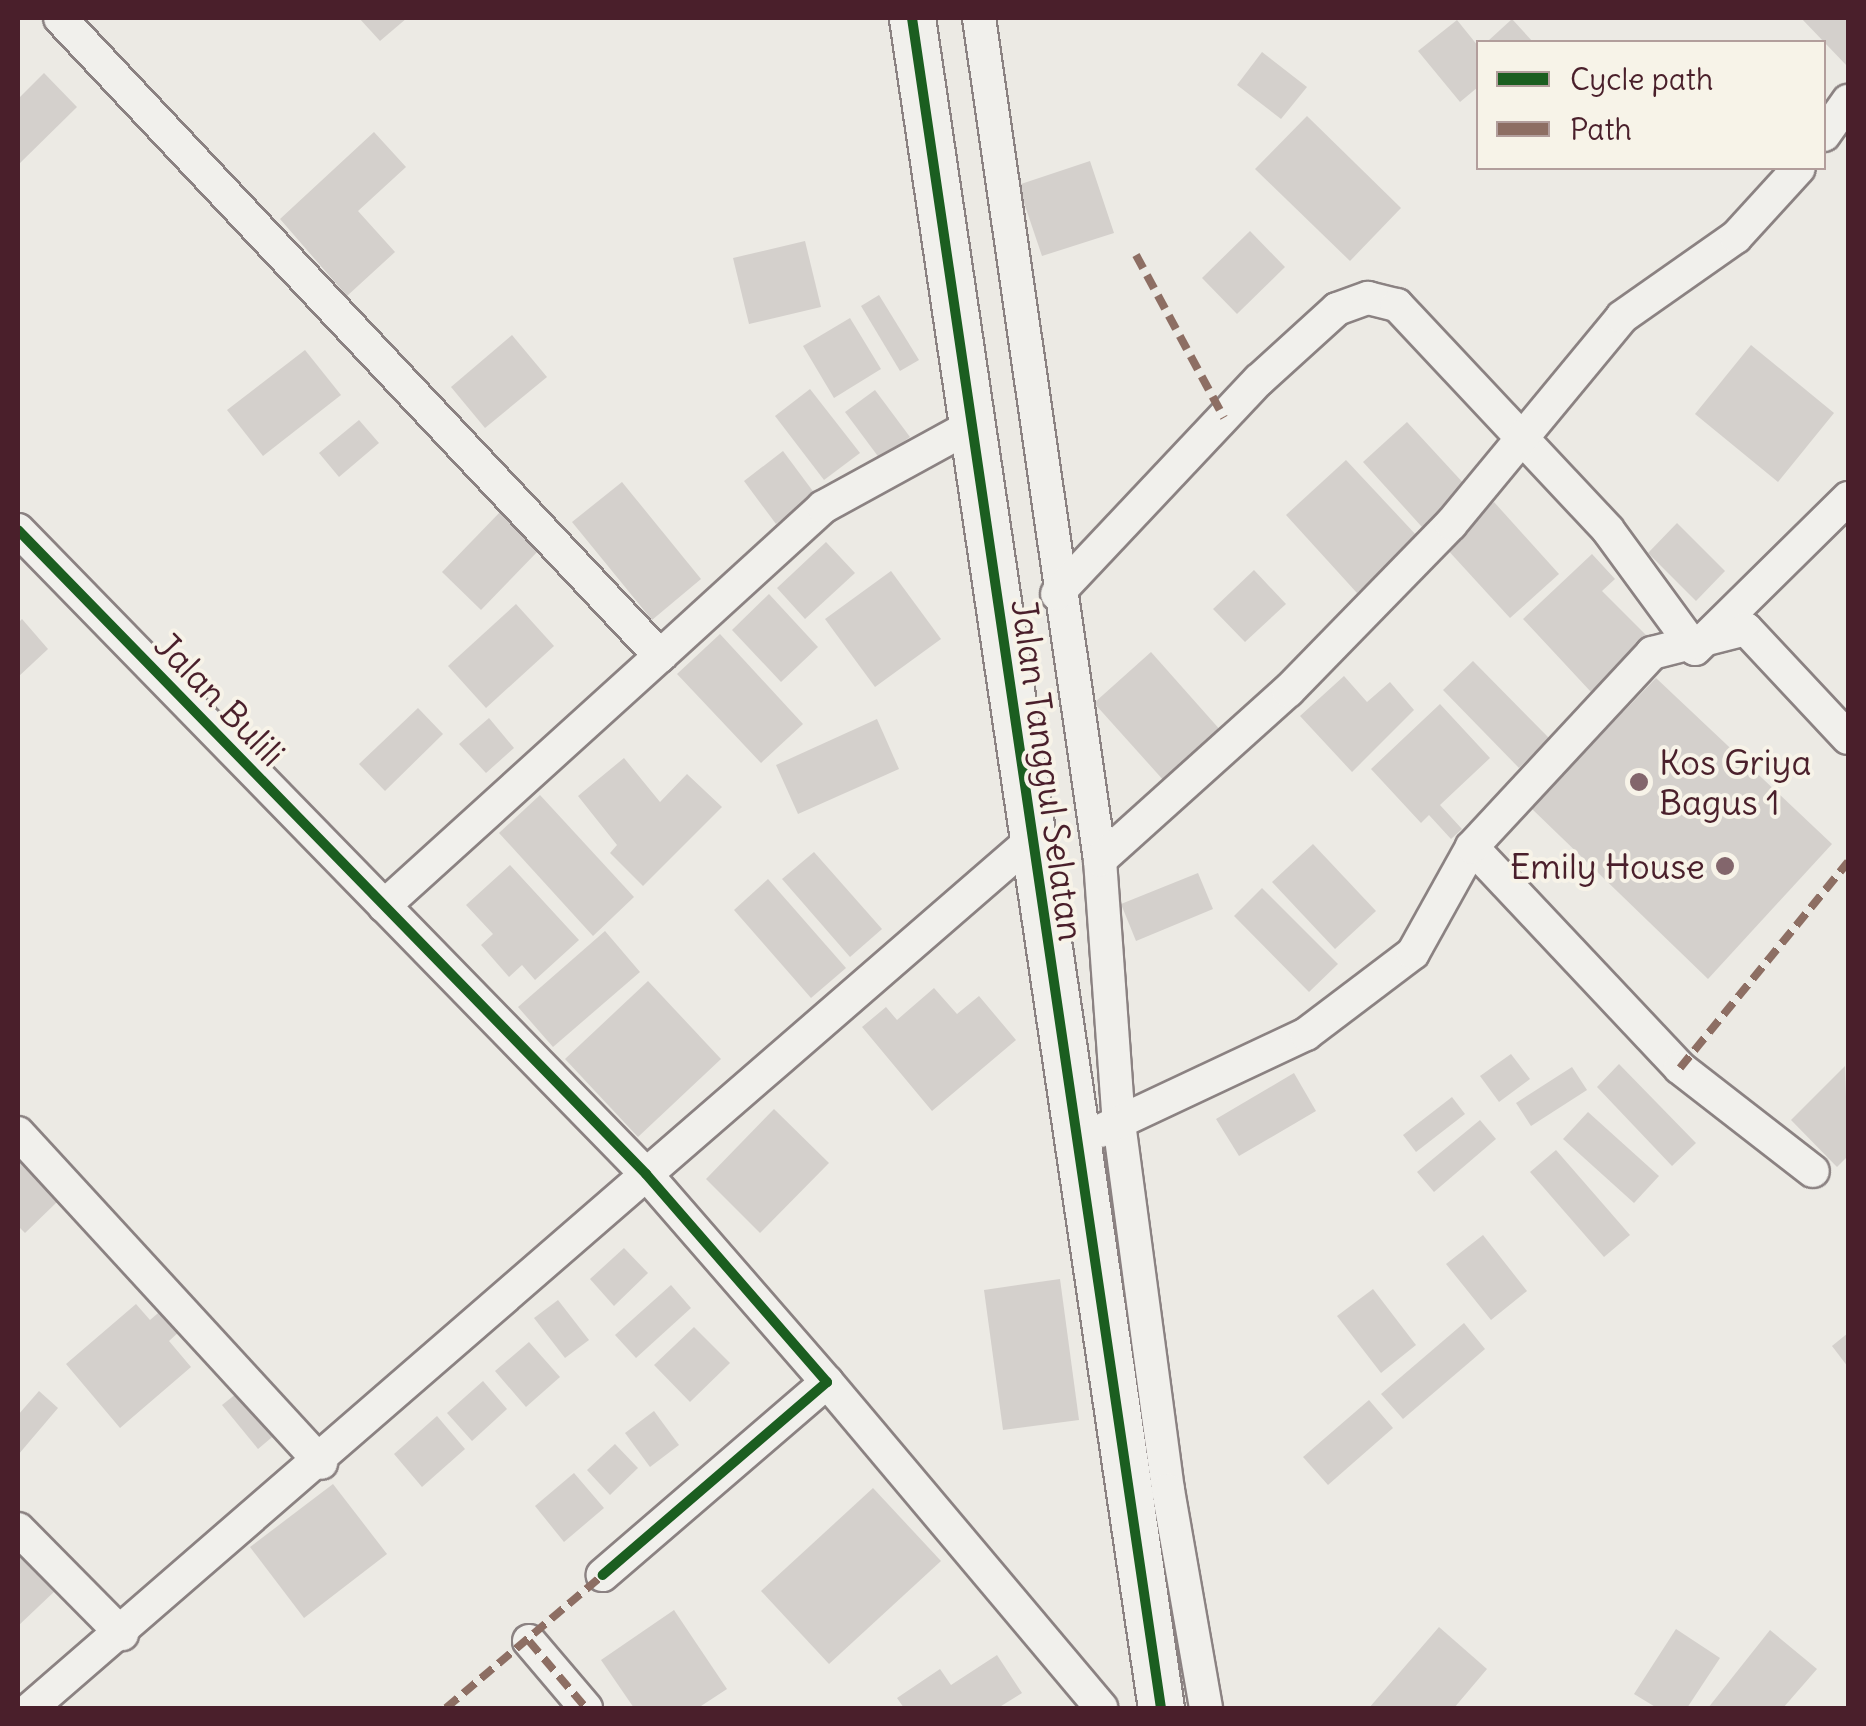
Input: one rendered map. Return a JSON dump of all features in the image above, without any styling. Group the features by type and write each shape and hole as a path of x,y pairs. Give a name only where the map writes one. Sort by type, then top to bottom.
{"street":[{"name":"Jalan Tanggul Selatan","path":"912,18 967,428 1160,1708"},
{"name":"Jalan Tanggul Selatan","path":"980,18 1057,594 1100,860 1119,1123 1206,1708"},
{"path":"69,21 660,656"},
{"path":"1826,133 1848,101"},
{"path":"1100,860 1288,691 1520,447 1612,327 1736,237 1798,170"},
{"path":"1057,594 1259,380 1336,309 1368,298 1397,305 1520,447 1608,530 1696,649"},
{"path":"384,906 823,507 967,428"},
{"path":"1696,649 1848,498"},
{"name":"Jalan Bulili","path":"18,530 646,1174 828,1382 1102,1708"},
{"path":"1073,1143 1306,1034 1413,953 1472,847 1652,653 1696,649 1746,629 1848,738"},
{"path":"31,1708 320,1463 1031,841"},
{"path":"1472,847 1680,1068 1813,1172"},
{"path":"18,1133 320,1463"},
{"path":"603,1575 828,1382"},
{"path":"18,1529 122,1634"},
{"path":"529,1641 586,1708"}],"building":[{"path":"359,18 407,18 380,41"},
{"path":"1801,18 1848,18 1848,67 1826,40"},
{"path":"1512,19 1531,40 1489,40"},
{"path":"1457,20 1476,44 1476,89 1460,102 1418,51"},
{"path":"1262,52 1307,87 1281,119 1237,85"},
{"path":"44,73 77,107 18,165 18,99"},
{"path":"1307,116 1401,208 1350,261 1255,169"},
{"path":"374,132 406,167 358,211 395,252 347,296 280,219"},
{"path":"1090,161 1114,233 1042,256 1018,185"},
{"path":"1250,231 1285,267 1237,314 1202,278"},
{"path":"805,241 821,307 749,324 733,258"},
{"path":"879,295 919,360 900,371 861,306"},
{"path":"850,318 881,369 834,398 803,346"},
{"path":"512,335 547,377 485,428 451,387"},
{"path":"1751,345 1834,413 1778,482 1695,414"},
{"path":"305,350 341,395 263,456 227,410"},
{"path":"810,389 860,453 824,480 775,416"},
{"path":"875,390 910,437 880,459 845,412"},
{"path":"359,420 379,443 339,477 319,453"},
{"path":"1407,422 1466,486 1422,527 1363,462"},
{"path":"783,451 815,494 776,524 744,481"},
{"path":"1346,460 1418,537 1357,593 1286,515"},
{"path":"622,482 701,579 652,620 572,522"},
{"path":"1494,502 1559,574 1510,618 1445,547"},
{"path":"501,511 540,549 481,610 442,572"},
{"path":"1677,523 1725,571 1696,601 1648,553"},
{"path":"826,542 855,573 805,619 777,588"},
{"path":"1592,554 1615,579 1602,591 1647,636 1591,692 1523,619"},
{"path":"1254,570 1286,604 1245,642 1213,609"},
{"path":"891,571 941,639 875,687 825,619"},
{"path":"769,594 818,647 781,682 732,630"},
{"path":"516,604 554,646 486,708 448,666"},
{"path":"22,619 48,649 18,677 18,623"},
{"path":"720,634 803,724 761,763 677,674"},
{"path":"1151,652 1222,732 1165,782 1094,703"},
{"path":"1473,661 1549,738 1519,768 1443,690"},
{"path":"1344,676 1367,702 1390,682 1414,710 1352,772 1300,716"},
{"path":"1656,678 1832,844 1708,979 1531,808"},
{"path":"1440,704 1490,758 1440,805 1462,829 1451,839 1429,815 1421,823 1371,769"},
{"path":"418,708 443,734 385,791 359,764"},
{"path":"489,718 514,748 486,773 459,744"},
{"path":"877,719 899,769 798,814 776,765"},
{"path":"624,758 660,802 687,774 722,807 643,886 610,853 617,845 578,796"},
{"path":"540,795 634,897 593,936 499,833"},
{"path":"1313,844 1376,911 1335,949 1272,882"},
{"path":"814,852 882,929 850,957 782,879"},
{"path":"510,865 579,940 535,980 522,965 509,977 481,945 493,934 466,905"},
{"path":"1198,873 1213,909 1136,941 1121,904"},
{"path":"768,879 846,968 811,998 734,910"},
{"path":"1262,888 1338,964 1309,992 1234,916"},
{"path":"605,931 640,972 553,1047 518,1007"},
{"path":"648,981 721,1059 638,1137 565,1059"},
{"path":"934,988 957,1014 979,996 1016,1040 932,1111 862,1027 886,1007 897,1020"},
{"path":"1511,1054 1530,1079 1499,1102 1480,1076"},
{"path":"1619,1064 1696,1143 1672,1166 1597,1087"},
{"path":"1845,1066 1848,1156 1837,1167 1791,1120"},
{"path":"1572,1067 1587,1090 1531,1126 1516,1103"},
{"path":"1294,1073 1316,1111 1239,1156 1216,1119"},
{"path":"1452,1097 1465,1114 1416,1152 1403,1135"},
{"path":"774,1109 829,1163 760,1233 706,1179"},
{"path":"1588,1112 1659,1176 1634,1203 1563,1139"},
{"path":"1480,1120 1496,1139 1434,1192 1417,1172"},
{"path":"1556,1150 1630,1235 1604,1257 1530,1172"},
{"path":"18,1158 58,1201 25,1233 18,1226"},
{"path":"1483,1235 1527,1291 1491,1320 1446,1264"},
{"path":"624,1248 648,1273 614,1306 590,1279"},
{"path":"1060,1279 1079,1420 1003,1430 984,1290"},
{"path":"671,1285 691,1308 636,1358 615,1335"},
{"path":"1373,1289 1416,1345 1381,1373 1337,1316"},
{"path":"558,1300 589,1340 565,1358 534,1318"},
{"path":"136,1304 150,1320 164,1308 182,1329 169,1341 191,1367 120,1428 66,1364"},
{"path":"1464,1323 1485,1349 1403,1419 1381,1394"},
{"path":"694,1327 730,1363 690,1402 654,1365"},
{"path":"1848,1333 1848,1367 1832,1346"},
{"path":"529,1342 560,1377 526,1407 495,1371"},
{"path":"483,1381 507,1409 472,1441 447,1413"},
{"path":"241,1390 277,1433 258,1449 222,1405"},
{"path":"39,1391 58,1408 18,1455 18,1415"},
{"path":"1369,1400 1393,1428 1328,1485 1303,1457"},
{"path":"654,1411 679,1445 650,1467 625,1433"},
{"path":"437,1416 465,1449 422,1487 394,1454"},
{"path":"615,1444 638,1468 610,1495 587,1470"},
{"path":"574,1473 604,1508 564,1542 535,1506"},
{"path":"333,1484 387,1554 304,1618 250,1547"},
{"path":"873,1488 941,1561 829,1664 761,1591"},
{"path":"18,1548 57,1589 18,1626"},
{"path":"674,1610 727,1689 698,1708 634,1708 601,1660"},
{"path":"1439,1627 1487,1669 1454,1708 1369,1708"},
{"path":"1676,1629 1720,1658 1687,1708 1657,1708 1634,1694"},
{"path":"1770,1630 1817,1669 1783,1708 1708,1708"},
{"path":"997,1655 1022,1693 998,1708 904,1708 897,1698 940,1669 951,1685"}],"marked path":[{"path":"1136,255 1224,418"},
{"path":"1680,1068 1848,862"},
{"path":"446,1708 603,1575"},
{"path":"529,1641 586,1708"}],"cycle path":[{"path":"912,18 1161,1708"},
{"path":"18,530 646,1174 827,1382 603,1575"}],"place":[{"name":"Kos Griya Bagus 1","path":"1639,782"},
{"name":"Emily House","path":"1725,866"}]}
